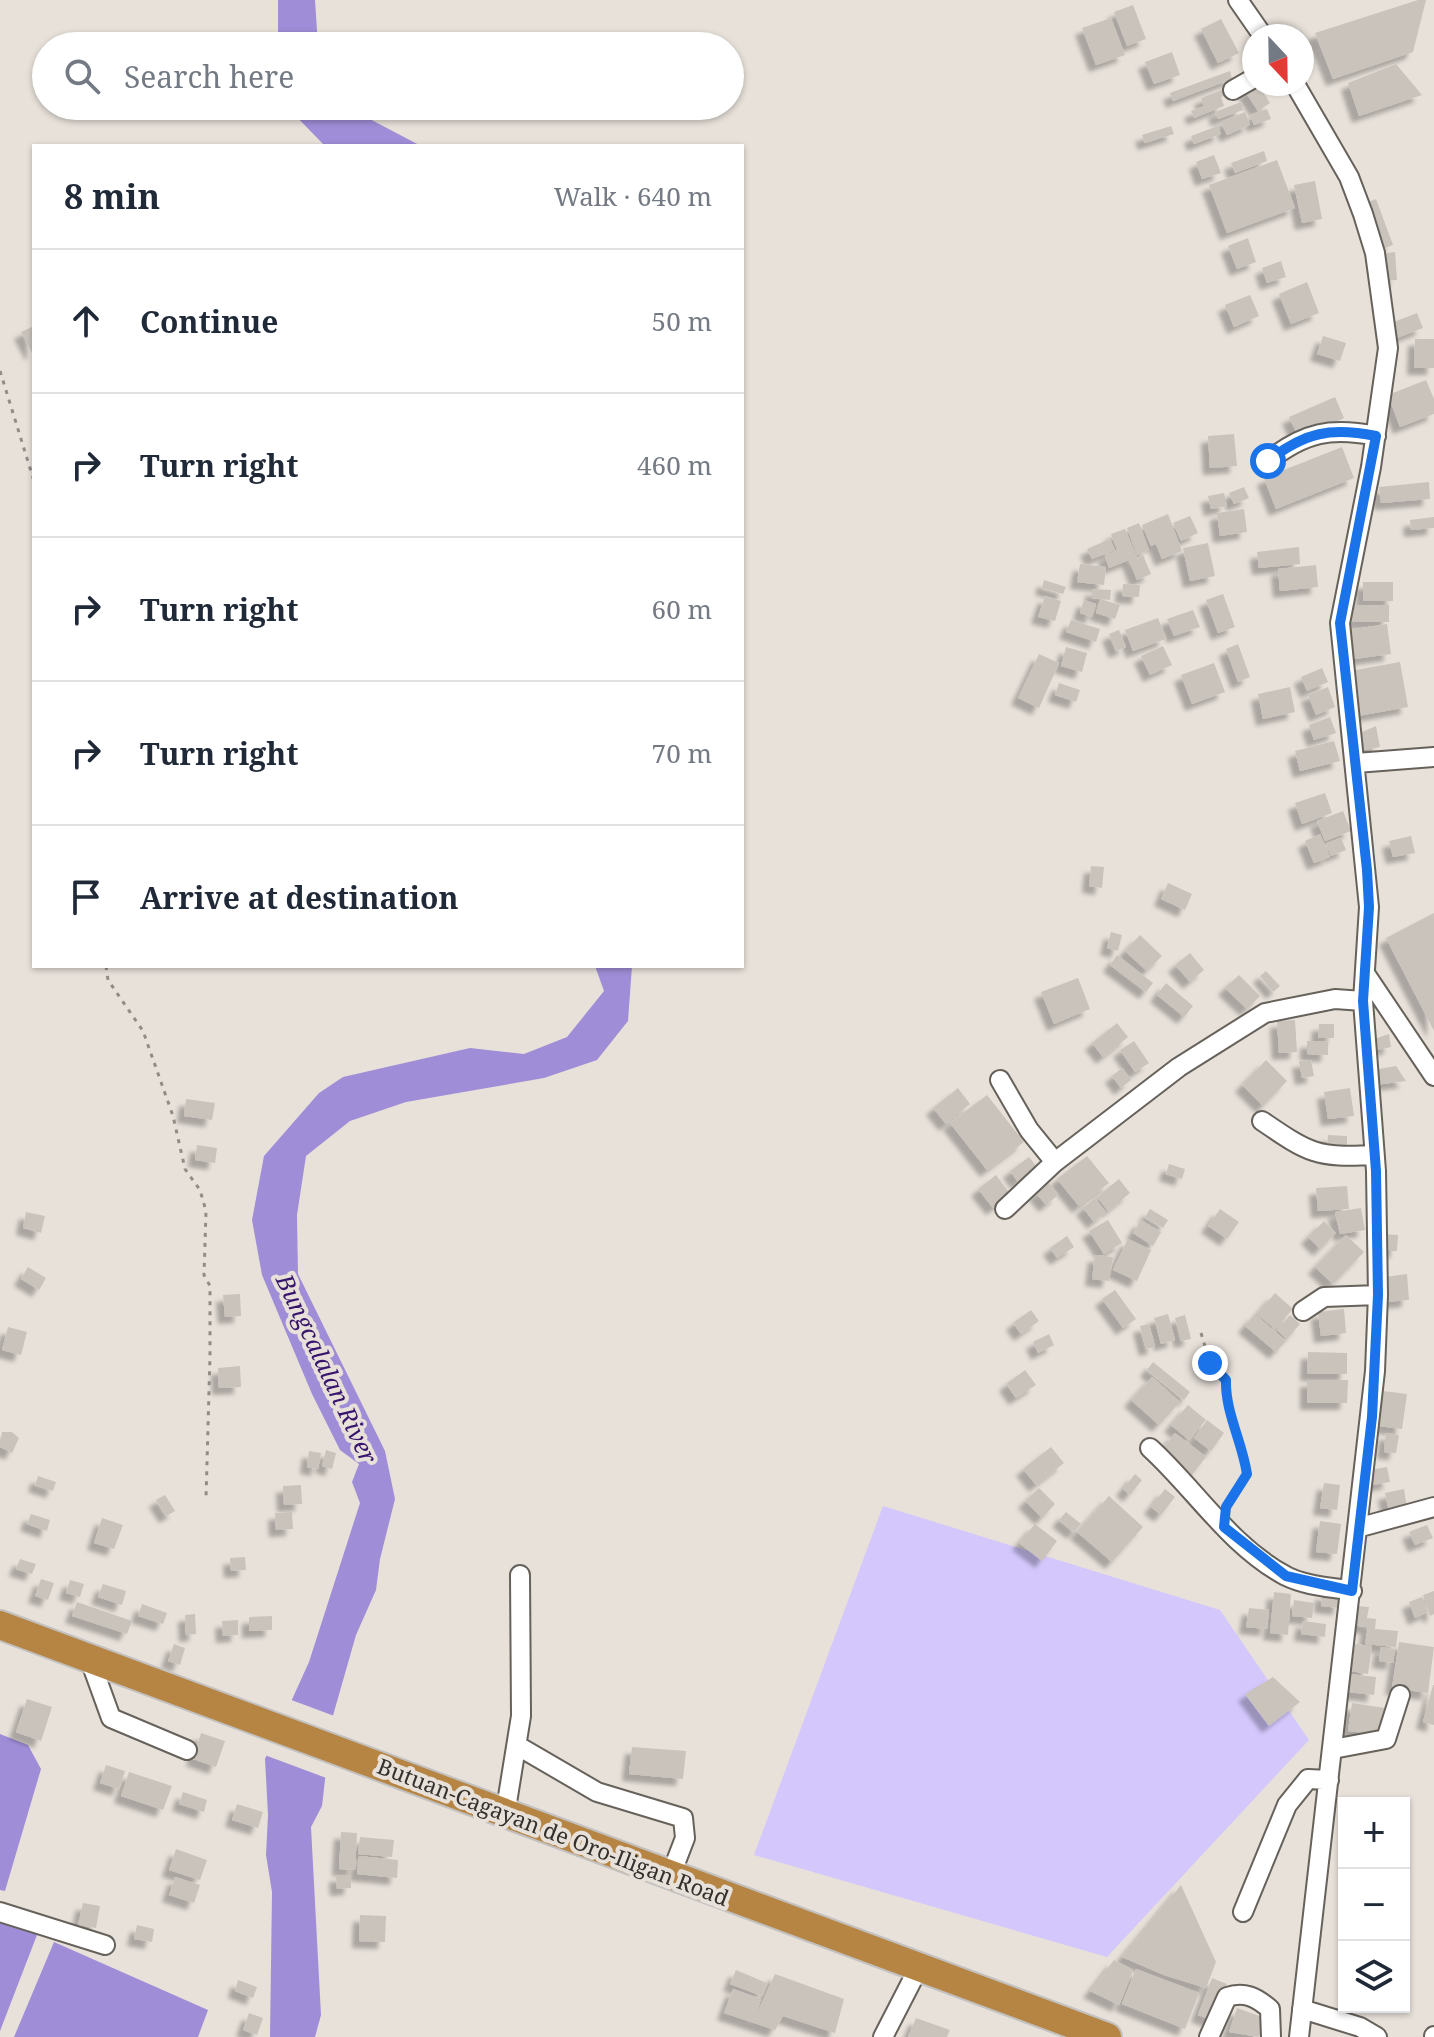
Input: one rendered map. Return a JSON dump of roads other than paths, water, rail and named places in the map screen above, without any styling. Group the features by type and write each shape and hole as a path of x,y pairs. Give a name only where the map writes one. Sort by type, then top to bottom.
{"highway":[{"name":"Butuan-Cagayan de Oro-Iligan Road","path":"0,1625 670,1877 1107,2037"}],"street":[{"path":"1238,0 1255,24"},
{"path":"1233,90 1242,85"},
{"path":"1299,2037 1372,1417 1378,1295 1374,1155 1363,1001 1369,907 1340,623 1376,436 1388,348 1375,253 1349,177 1302,96"},
{"path":"1268,461 1298,441 1321,433 1343,429 1376,436"},
{"path":"1356,763 1434,757"},
{"path":"1366,975 1434,1076"},
{"path":"1005,1209 1055,1162 1168,1075 1265,1013 1335,999 1363,1001"},
{"path":"1000,1080 1029,1130 1055,1162"},
{"path":"1262,1121 1307,1152 1331,1157 1374,1155"},
{"path":"1303,1311 1324,1297 1378,1295"},
{"path":"1150,1448 1224,1527 1286,1576 1352,1591"},
{"path":"1357,1528 1434,1507"},
{"path":"505,1815 518,1746 522,1683 520,1575"},
{"path":"90,1660 111,1718 187,1750"},
{"path":"1333,1749 1386,1739 1400,1695"},
{"path":"518,1746 597,1792 683,1818 685,1838 670,1877"},
{"path":"1243,1912 1287,1805 1308,1779 1329,1780"},
{"path":"0,1912 105,1945"},
{"path":"883,2037 918,1969"},
{"path":"1209,2037 1227,1997 1237,1994 1256,1997 1270,2009 1271,2037"},
{"path":"1302,2009 1360,2027 1377,2037"}],"water":[{"path":"278,0 315,0 317,32 278,32"},
{"path":"300,120 372,120 417,144 323,144"},
{"name":"Bungcalalan River","path":"596,968 632,968 628,1021 597,1060 544,1078 406,1102 350,1121 306,1156 297,1215 298,1274 385,1451 395,1499 380,1559 376,1590 356,1635 332,1719 322,1806 311,1827 321,2015 315,2037 270,2037 272,1892 266,1855 268,1815 265,1759 309,1662 360,1503 352,1482 359,1464 340,1450 312,1394 262,1275 252,1220 264,1156 319,1093 343,1077 470,1048 524,1054 567,1037 604,991"},
{"path":"0,1734 28,1745 41,1769 5,1891 0,1890"},
{"path":"0,1918 37,1935 0,2031"},
{"path":"54,1942 208,2010 198,2037 14,2037"}]}
